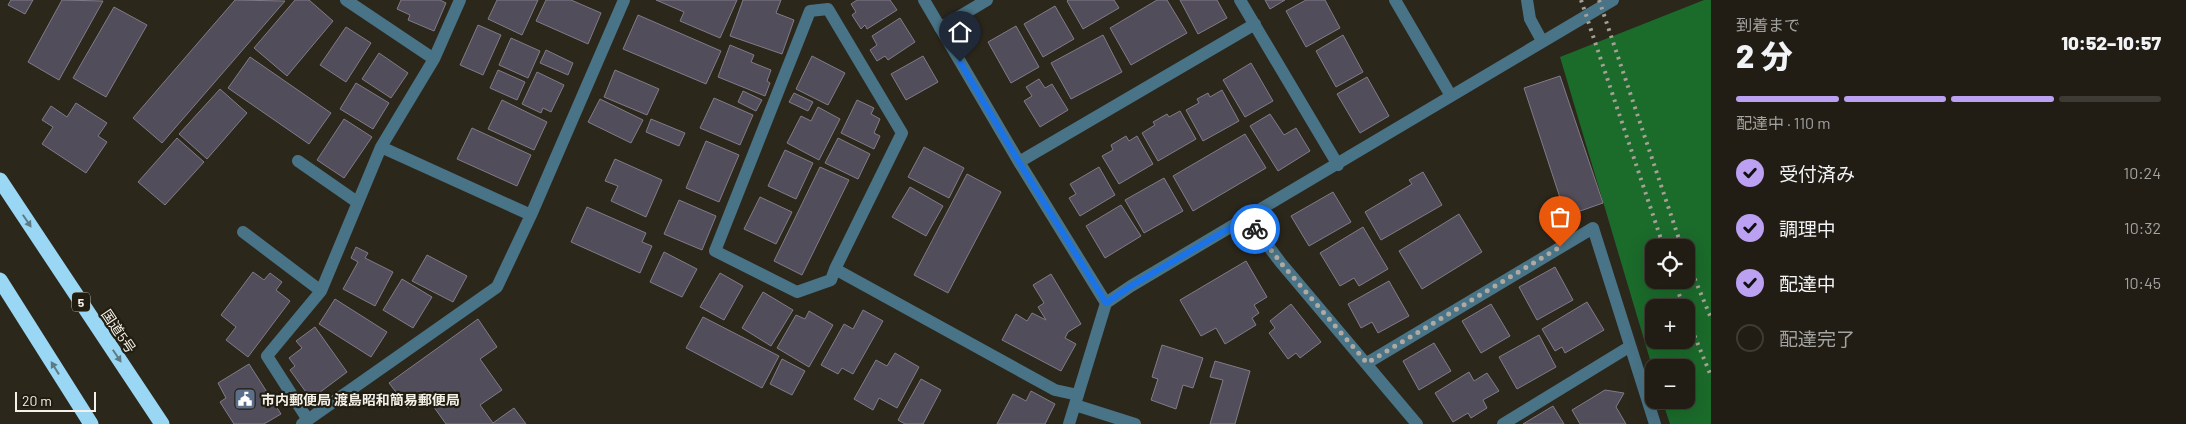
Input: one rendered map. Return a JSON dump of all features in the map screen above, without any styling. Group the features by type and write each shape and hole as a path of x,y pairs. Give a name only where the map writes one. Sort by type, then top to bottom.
{"highway":[{"name":"国道5号","path":"0,180 162,424"},
{"path":"0,280 91,424"}],"street":[{"path":"346,0 434,59"},
{"path":"460,0 434,59 381,147 321,291 266,356 305,422 497,287 531,215 624,0"},
{"path":"924,0 1019,162 1106,303"},
{"path":"940,28 987,0"},
{"path":"1240,0 1338,165"},
{"path":"1395,0 1451,96"},
{"path":"1527,0 1530,20 1542,41"},
{"path":"1069,424 1106,303 1131,286 1338,165 1613,0"},
{"path":"828,9 902,133 835,268 831,280 797,292 715,251 810,11 828,9"},
{"path":"1019,162 1254,24"},
{"path":"381,147 531,215"},
{"path":"298,161 357,202"},
{"path":"1247,218 1281,263 1417,424"},
{"path":"1367,363 1593,228 1655,424"},
{"path":"243,232 321,291"},
{"path":"835,268 1055,390 1135,424"},
{"path":"1503,424 1629,346"}],"green space":[{"path":"1704,0 1711,0 1711,424 1670,424 1665,409 1695,409 1695,359 1650,359 1647,349 1695,349 1695,299 1645,299 1645,343 1560,57"}],"building":[{"path":"11,0 33,0 25,14 8,5"},
{"path":"62,0 103,1 59,80 28,62"},
{"path":"235,0 285,1 162,143 133,118"},
{"path":"295,0 309,0 333,21 287,76 254,48"},
{"path":"401,0 440,0 446,3 434,31 408,20 410,15 397,9"},
{"path":"497,0 538,0 522,35 488,19"},
{"path":"546,0 571,0 601,13 588,44 536,21"},
{"path":"656,0 737,0 720,38 680,21 684,12"},
{"path":"743,0 781,0 776,13 794,20 782,54 730,36"},
{"path":"857,0 890,0 897,10 867,29 865,25 861,29 852,15 856,12 851,4"},
{"path":"1068,0 1114,0 1119,8 1083,29"},
{"path":"1157,0 1167,0 1187,33 1131,65 1110,28"},
{"path":"1180,0 1217,0 1227,18 1198,34"},
{"path":"1265,0 1285,0 1270,9"},
{"path":"1306,0 1325,0 1340,28 1306,47 1286,11"},
{"path":"1055,6 1074,39 1043,57 1024,24"},
{"path":"114,7 147,25 106,97 73,78"},
{"path":"638,15 721,51 706,84 623,49"},
{"path":"900,18 915,42 888,60 885,56 877,61 870,50 877,45 872,36"},
{"path":"478,25 501,35 483,75 460,65"},
{"path":"1016,26 1039,67 1011,83 988,42"},
{"path":"346,27 371,43 346,82 320,65"},
{"path":"1103,35 1122,72 1071,99 1051,63"},
{"path":"1343,35 1363,72 1336,87 1316,51"},
{"path":"511,38 540,51 528,78 499,65"},
{"path":"730,45 754,55 751,62 771,70 767,81 770,83 765,96 718,77"},
{"path":"546,50 573,63 568,75 540,63"},
{"path":"379,53 408,73 391,98 362,79"},
{"path":"812,56 845,73 828,105 796,89"},
{"path":"923,56 938,82 906,100 891,74"},
{"path":"250,57 331,113 309,144 228,88"},
{"path":"1251,63 1273,101 1245,117 1223,80"},
{"path":"498,70 525,82 517,100 490,88"},
{"path":"615,70 659,89 647,115 604,97"},
{"path":"537,72 564,85 551,112 543,108 541,113 522,104"},
{"path":"1560,76 1603,203 1566,216 1524,88"},
{"path":"1367,77 1389,116 1360,133 1337,94"},
{"path":"1039,79 1045,88 1052,84 1068,110 1040,127 1024,101 1032,96 1026,87"},
{"path":"356,83 389,103 373,129 340,109"},
{"path":"220,89 247,113 207,159 179,134"},
{"path":"1222,90 1239,121 1203,141 1186,110 1199,103 1197,99 1208,93 1210,97"},
{"path":"743,91 762,100 756,111 738,102"},
{"path":"794,93 813,102 808,111 789,102"},
{"path":"714,98 753,115 740,145 700,128"},
{"path":"600,99 643,120 631,143 588,122"},
{"path":"502,100 547,122 534,150 488,129"},
{"path":"857,100 874,108 871,114 880,119 874,133 880,136 874,149 841,133"},
{"path":"76,103 107,123 98,136 107,142 86,173 42,144 53,127 42,120 51,106 67,117"},
{"path":"818,107 840,119 819,160 787,143 801,116 811,121"},
{"path":"1180,111 1196,139 1158,161 1142,133 1155,125 1153,122 1167,114 1169,117"},
{"path":"1270,114 1284,135 1296,128 1310,151 1278,171 1250,126"},
{"path":"344,119 372,137 344,178 317,160"},
{"path":"651,119 685,133 679,146 646,132"},
{"path":"472,128 531,155 517,186 457,159"},
{"path":"1245,134 1266,168 1193,211 1173,176"},
{"path":"1126,136 1129,141 1137,136 1153,164 1119,184 1102,156 1113,150 1111,145"},
{"path":"177,138 204,162 165,205 138,182"},
{"path":"838,138 870,154 858,179 825,163"},
{"path":"706,141 739,155 719,202 686,188"},
{"path":"924,147 964,168 949,198 908,177"},
{"path":"785,150 813,163 796,199 768,186"},
{"path":"615,159 662,180 646,217 611,201 618,186 605,181"},
{"path":"820,167 849,180 802,275 774,261"},
{"path":"1099,167 1115,195 1080,216 1069,198 1076,194 1070,184"},
{"path":"1423,172 1442,205 1381,240 1365,212 1412,184 1409,180"},
{"path":"967,174 1001,192 948,293 914,275"},
{"path":"1164,178 1183,211 1144,233 1125,200"},
{"path":"910,187 943,206 926,236 892,217"},
{"path":"1333,192 1351,222 1309,246 1291,216"},
{"path":"760,197 792,212 776,244 744,229"},
{"path":"679,200 716,216 702,250 664,234"},
{"path":"1121,205 1141,236 1105,258 1086,226"},
{"path":"587,207 646,233 642,242 652,246 640,273 571,242"},
{"path":"1459,214 1482,252 1422,289 1399,251"},
{"path":"1363,227 1388,269 1359,286 1354,278 1340,286 1320,253"},
{"path":"356,247 368,253 365,258 393,272 375,306 343,289 358,262 351,258"},
{"path":"664,252 697,269 682,297 650,282"},
{"path":"427,255 467,276 453,302 412,281"},
{"path":"1246,261 1267,297 1254,305 1259,313 1252,318 1256,325 1225,344 1216,328 1201,336 1180,300"},
{"path":"1555,267 1573,300 1537,320 1519,287"},
{"path":"253,272 264,280 270,273 282,282 276,290 290,301 248,357 226,340 236,327 221,315"},
{"path":"720,273 743,286 724,320 700,307"},
{"path":"1051,274 1081,324 1068,332 1065,338 1076,344 1061,371 1002,340 1016,314 1027,321 1032,313 1046,320 1038,307 1044,303 1033,285"},
{"path":"402,279 432,297 413,328 383,310"},
{"path":"1389,281 1409,316 1378,333 1372,322 1361,328 1348,304"},
{"path":"763,292 793,310 771,346 742,328"},
{"path":"335,299 387,332 371,357 319,324"},
{"path":"1587,302 1604,330 1565,353 1562,347 1555,351 1542,329"},
{"path":"1291,304 1321,342 1300,358 1296,353 1288,359 1269,333 1275,328 1270,321"},
{"path":"1491,304 1510,336 1481,353 1462,321"},
{"path":"863,310 883,321 853,374 842,368 838,374 821,365 844,324 853,329"},
{"path":"809,311 833,325 809,367 777,348 796,315 805,319"},
{"path":"703,317 779,356 762,388 686,348"},
{"path":"478,319 497,347 480,359 502,390 480,405 493,423 514,408 526,424 446,424 426,396 408,408 389,383"},
{"path":"315,327 347,372 311,399 290,370 295,366 289,358 302,348 296,341"},
{"path":"1539,335 1556,367 1517,389 1499,357"},
{"path":"1434,343 1451,371 1419,390 1403,361"},
{"path":"1162,345 1203,358 1193,388 1183,385 1176,409 1151,400 1158,379 1152,377"},
{"path":"895,353 919,367 897,408 879,398 873,410 854,399 876,360 887,366"},
{"path":"782,359 805,371 792,395 770,384"},
{"path":"1215,361 1250,371 1235,424 1210,424 1223,380 1210,377"},
{"path":"249,364 281,414 264,424 234,424 220,402 226,398 218,383"},
{"path":"1469,372 1474,381 1487,373 1499,391 1483,400 1487,408 1471,418 1468,413 1453,422 1435,393"},
{"path":"921,379 941,390 923,424 905,424 898,420"},
{"path":"1605,390 1624,393 1616,407 1626,424 1580,424 1572,410"},
{"path":"1031,391 1055,404 1045,424 997,424 1013,394 1026,401"},
{"path":"1553,406 1564,424 1523,424"}],"railway":[{"path":"1581,0 1661,239"},
{"path":"1599,0 1679,239"},
{"path":"1695,280 1711,318"},
{"path":"1677,289 1681,299"},
{"path":"1695,337 1711,376"}],"way so far":[{"path":"1255,229 1281,263 1367,363 1560,247"}],"place":[{"name":"市内郵便局 渡島昭和簡易郵便局","path":"245,399"}],"route":[{"path":"960,62 1106,303 1131,286 1247,218 1255,229"}]}
